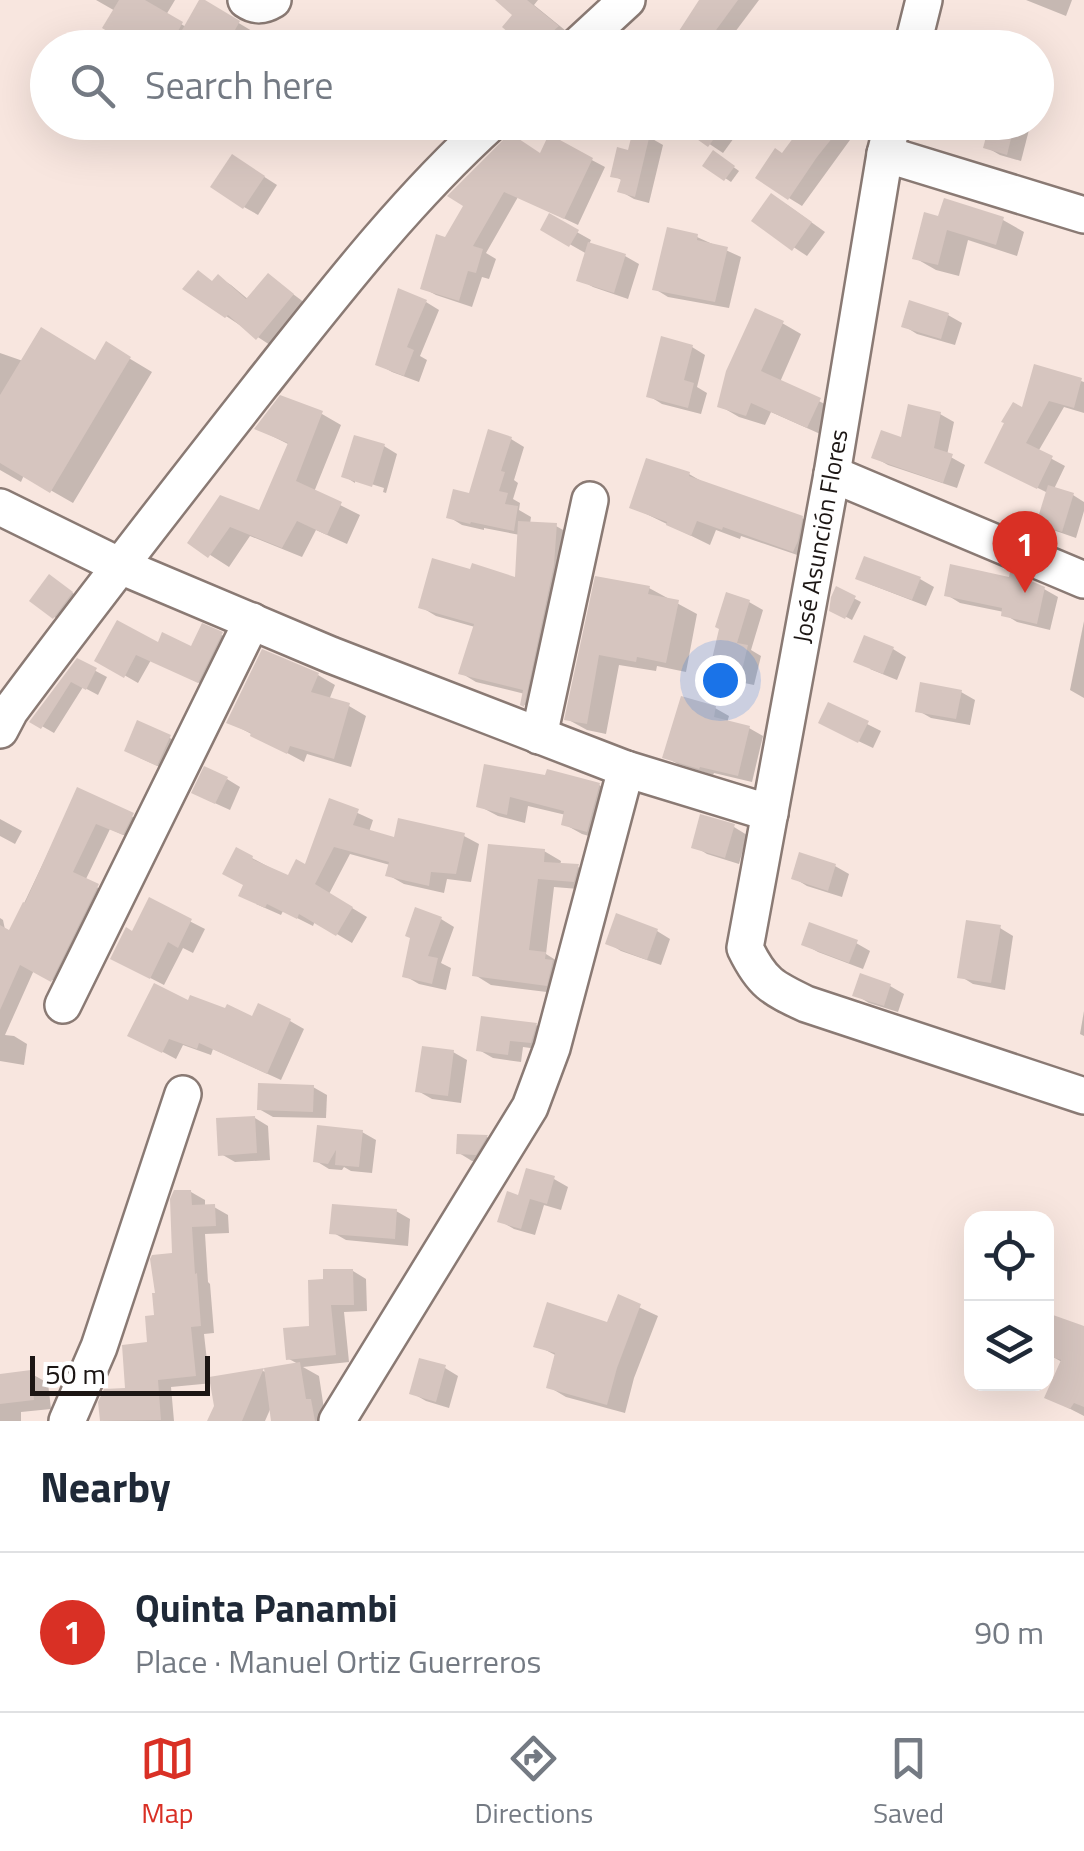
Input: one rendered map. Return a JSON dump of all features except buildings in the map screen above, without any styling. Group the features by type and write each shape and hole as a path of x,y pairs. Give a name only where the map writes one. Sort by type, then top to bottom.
{"street":[{"path":"246,0 253,5 272,0"},
{"path":"594,30 626,0"},
{"path":"916,30 924,0"},
{"path":"0,730 10,710 118,565 364,255 472,140"},
{"name":"José Asunción Flores","path":"889,140 745,948 757,974 777,991 806,1004 1084,1096"},
{"path":"894,140 1084,215"},
{"path":"832,474 1084,580"},
{"path":"539,736 590,500"},
{"path":"0,507 118,565 330,655 626,770 770,812"},
{"path":"63,1005 252,621"},
{"path":"337,1421 530,1107 552,1048 626,770"},
{"path":"66,1421 99,1346 183,1094"}],"place":[{"name":"Quinta Panambi","path":"1025,593"}]}
